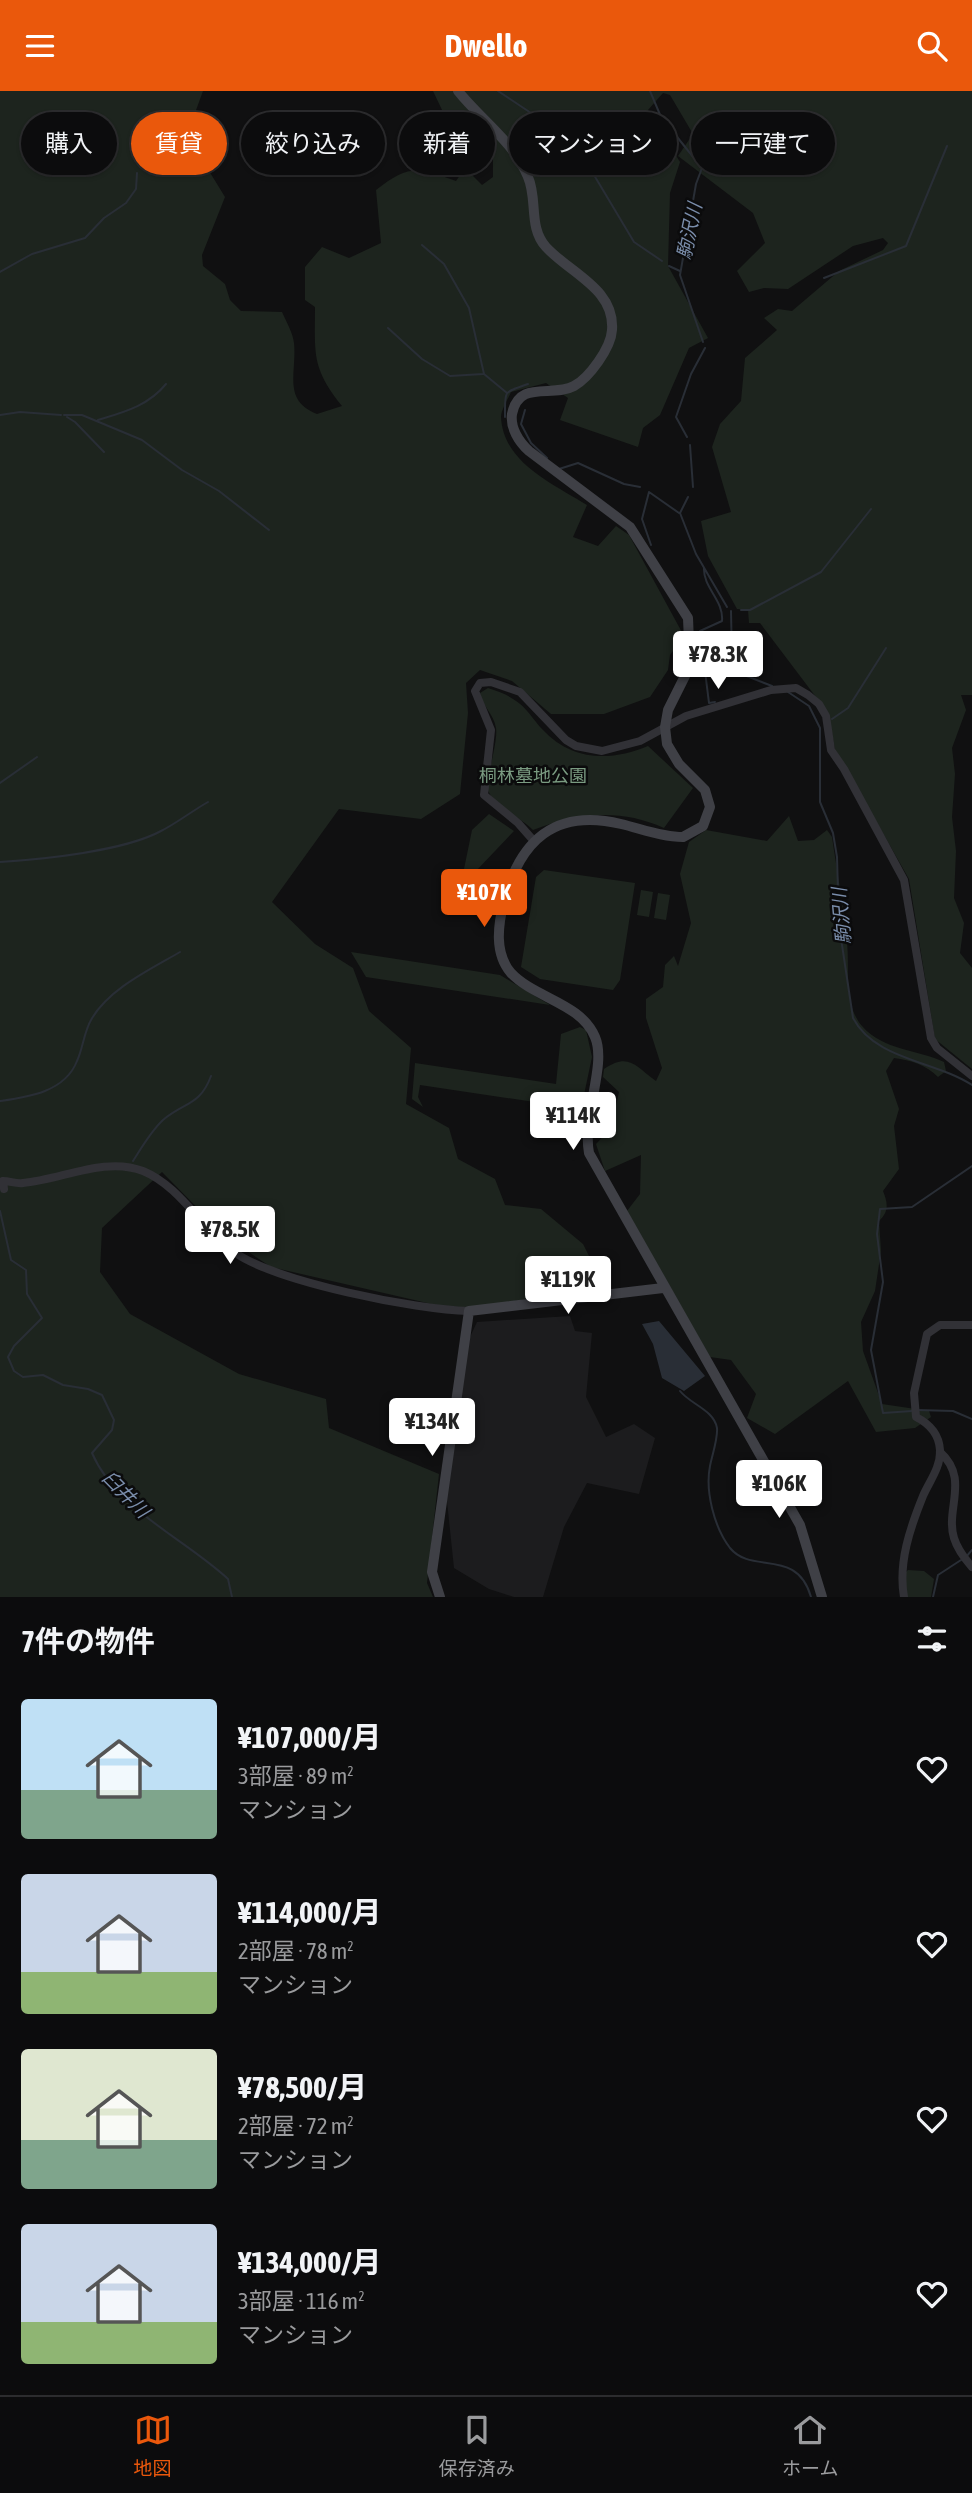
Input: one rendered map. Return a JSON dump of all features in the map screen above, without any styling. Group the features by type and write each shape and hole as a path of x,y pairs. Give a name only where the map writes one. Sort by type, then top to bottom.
{"street":[{"path":"458,91 502,137 520,161 529,179 535,231 544,246 603,296 611,307 612,336 601,356 584,377 574,386 534,390 521,396 514,407 511,420 521,443 528,451 630,527 688,618 691,666 668,710 665,727 672,755 701,784 710,798 710,813 698,831 691,836 673,837 619,823 580,821 562,825 533,840 520,857 510,878 499,929 502,958 514,976 582,1018 592,1031 599,1054 586,1122 589,1153 663,1288 800,1525 822,1597"},
{"path":"533,840 518,823 484,795 491,730 477,700 475,691 480,683 491,682 520,692 566,740 587,749 620,749 686,716 783,687 796,688 819,704 825,716 831,750 904,880 931,1038 946,1057 972,1076"},
{"path":"4,1189 3,1181 23,1184 122,1166 142,1171 165,1185 234,1252 263,1268 385,1299 441,1310 469,1311 663,1288"},
{"path":"440,1597 432,1572 469,1311"},
{"path":"904,1597 901,1583 906,1546 924,1494 935,1474 940,1452 932,1429 916,1415 914,1399 930,1330 940,1325 972,1325"},
{"path":"940,1452 948,1458 954,1473 957,1491 953,1534 967,1561"}],"shaded area":[{"path":"570,1316 575,1331 592,1333 586,1397 606,1437 634,1424 655,1438 639,1494 587,1483 564,1527 543,1597 514,1597 489,1589 454,1568 446,1492 464,1350 477,1322"},
{"path":"659,1321 705,1376 684,1391 662,1378 653,1344 642,1324"}],"green space":[{"path":"0,91 203,91 195,112 131,112 131,175 212,175 225,197 202,255 203,266 225,284 230,300 241,311 282,312 294,343 295,393 306,408 317,414 342,406 325,381 317,359 315,307 305,300 305,267 322,247 349,258 381,243 376,190 397,176 438,175 456,181 460,175 472,175 482,185 495,175 495,112 443,112 433,91 972,91 972,695 961,695 966,710 952,748 955,774 952,817 956,851 954,898 964,923 960,953 972,968 972,1069 935,1039 909,879 835,749 828,713 760,623 749,623 748,610 737,609 708,556 701,521 731,512 712,447 720,424 741,401 745,358 777,330 764,318 778,309 792,311 839,271 883,250 888,243 883,238 853,246 788,289 764,288 749,292 737,271 765,243 753,213 703,175 835,175 835,112 691,112 691,131 670,95 663,93 648,110 649,112 509,112 509,175 676,175 670,193 668,266 708,338 689,348 660,415 643,428 638,447 560,420 568,398 546,383 511,392 501,417 504,433 520,460 546,480 587,505 573,537 598,546 616,526 629,535 684,636 670,655 668,670 650,697 604,714 551,714 512,681 480,670 466,683 468,713 460,794 421,819 339,809 272,902 315,944 353,968 369,1011 411,1048 406,1104 449,1128 458,1159 495,1179 505,1205 541,1209 583,1244 594,1266 586,1289 471,1308 436,1305 271,1267 226,1237 162,1172 102,1228 100,1272 130,1314 239,1374 326,1399 329,1428 439,1474 427,1583 433,1597 0,1597"},
{"path":"691,137 691,166 678,156"},
{"name":"桐林墓地公園","path":"488,688 518,702 543,730 567,748 593,756 607,756 648,746 693,788 664,828 631,817 598,815 566,820 533,830 500,806 487,788 496,734 495,723 480,693"},
{"path":"489,814 514,831 476,871 464,869 472,830"},
{"path":"789,816 798,841 814,840 827,830 832,837 846,930 848,986 856,1017 862,1026 880,1040 944,1062 946,1071 938,1077 918,1064 894,1058 886,1071 899,1109 894,1126 899,1169 883,1191 887,1207 879,1221 881,1251 875,1291 861,1322 863,1351 882,1404 929,1411 931,1417 915,1428 876,1432 848,1381 775,1434 747,1418 756,1394 731,1360 710,1357 627,1211 640,1194 641,1155 605,1171 596,1144 611,1128 619,1092 603,1077 604,1069 626,1061 656,1081 662,1068 646,1018 646,999 663,987 665,965 674,956 678,966 691,923 680,874 689,842 706,830 767,841"},
{"path":"544,870 635,883 620,980 613,990 540,979 521,967 536,877"},
{"path":"641,890 653,892 649,917 637,915"},
{"path":"658,893 670,895 666,920 654,918"},
{"path":"351,952 500,975 550,1005 366,977"},
{"path":"580,1027 586,1030 592,1057 581,1109 420,1085 418,1097 423,1107 412,1099 415,1063 556,1084 561,1034"},
{"path":"908,1570 924,1571 934,1579 931,1597 905,1597 904,1574"}],"waterway":[{"path":"498,91 531,113 588,165 634,242 662,261"},
{"name":"駒沢川","path":"650,91 661,117 702,168 696,184 680,275 703,342"},
{"path":"824,278 906,246 947,146"},
{"path":"0,272 32,254 85,238 104,218 126,203 136,189 137,175"},
{"path":"422,245 444,264 469,308 484,374 507,393"},
{"path":"669,266 680,271"},
{"path":"388,328 422,359 450,376 483,374"},
{"name":"駒沢川","path":"687,437 676,417 691,374 705,348"},
{"path":"98,420 143,403 166,384"},
{"path":"505,417 507,393 528,384"},
{"path":"525,410 521,424 531,443 547,458"},
{"path":"0,415 20,412 61,415"},
{"path":"64,415 82,415 142,440 182,470 219,491 269,530"},
{"path":"67,417 104,452"},
{"name":"駒沢川","path":"690,445 693,487"},
{"path":"559,469 578,463 624,484 640,487"},
{"path":"651,545 642,519 649,492 679,513"},
{"name":"駒沢川","path":"688,497 680,513 696,554 727,607"},
{"path":"741,610 750,610 821,572 871,509"},
{"path":"704,568 707,582 722,614 722,621 700,631 709,703 715,702"},
{"name":"駒沢川","path":"731,611 732,660 744,675 772,686"},
{"path":"832,719 848,708 886,648"},
{"name":"駒沢川","path":"788,692 809,706 820,728 820,802 833,833 837,857 839,925 853,1018 863,1032 876,1043 972,1085"},
{"path":"0,783 37,757"},
{"path":"0,862 60,856 126,844 161,831 208,802"},
{"path":"0,1101 44,1091 64,1080 77,1061 89,1025 108,999 131,981 180,952"},
{"path":"133,1161 159,1124 197,1098 211,1076"},
{"name":"駒沢川","path":"912,1411 883,1413 871,1350 883,1282 877,1234 880,1209 912,1207 972,1166"},
{"name":"臼井川","path":"0,1211 11,1260 26,1270 27,1294 42,1318 14,1346 8,1357 14,1371 23,1377 43,1375 63,1385 88,1389 102,1395 114,1420 112,1430 92,1453 103,1473 134,1507 228,1579 232,1597"},
{"path":"680,1391 707,1412 717,1428 709,1486 715,1519 724,1539 739,1556 796,1572 811,1597"},
{"name":"駒沢川","path":"917,1410 953,1411 972,1419"},
{"name":"駒沢川","path":"966,1557 972,1550"},
{"name":"駒沢川","path":"933,1597 938,1575 961,1560"}]}
